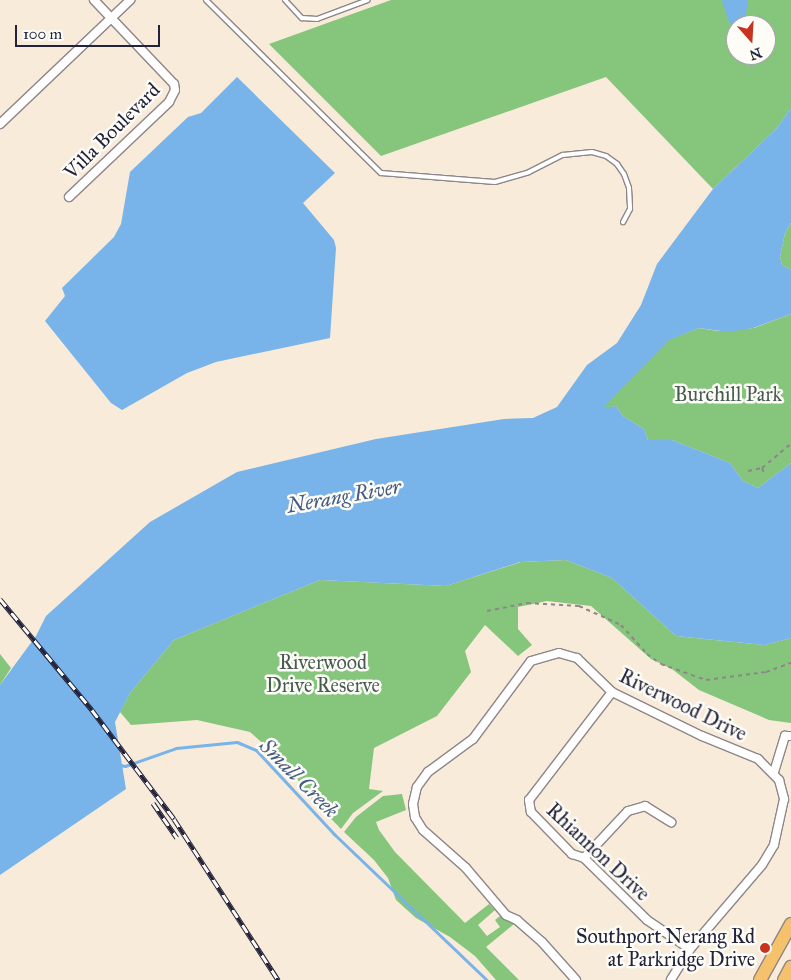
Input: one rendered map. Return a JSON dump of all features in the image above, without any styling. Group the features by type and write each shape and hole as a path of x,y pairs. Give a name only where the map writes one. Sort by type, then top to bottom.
{"main road":[{"path":"760,980 790,928"},
{"path":"784,980 791,967"}],"street":[{"name":"Villa Boulevard","path":"69,197 174,96 174,84 94,0"},
{"path":"0,124 130,0"},
{"name":"Riverwood Drive","path":"576,980 542,942 517,920 506,916 466,868 423,830 415,817 413,804 417,787 428,772 473,739 531,661 558,653 577,658 612,692 702,736 758,760 774,772"},
{"name":"Rhiannon Drive","path":"612,692 529,800 531,812 572,854 584,858 647,920 690,949"},
{"path":"671,980 690,949 762,865 774,845 784,799 774,772 785,736 791,736"},
{"path":"584,858 628,811 645,806 671,822"}],"lane":[{"path":"206,0 381,173 495,182 529,172 563,155 592,152 606,156 617,164 624,174 629,188 630,209 623,222"},
{"path":"285,0 302,18 317,19 368,0"}],"path":[{"path":"748,471 762,468 791,444"},
{"path":"762,468 765,475"},
{"path":"486,611 527,603 578,606 621,625 646,654 661,664 706,680 766,672 791,663"}],"green space":[{"path":"391,0 791,0 791,108 777,128 713,189 606,77 381,156 269,44"},
{"path":"791,223 791,270 782,265 780,257 785,233"},
{"name":"Burchill Park","path":"791,314 791,463 758,488 743,481 730,463 672,440 648,440 644,429 623,416 616,406 603,409 603,405 668,340 699,328 718,331 754,328"},
{"name":"Riverwood Drive Reserve","path":"566,560 612,578 676,636 765,645 791,638 791,723 769,720 699,690 672,669 651,659 591,606 547,601 518,607 518,629 532,645 518,656 485,625 465,651 471,672 437,716 374,748 369,789 383,791 353,813 341,829 311,798 285,763 250,732 197,720 131,725 120,712 130,693 174,640 320,580 446,586 521,562"},
{"path":"0,654 11,668 0,685"},
{"path":"402,794 406,810 376,822 379,830 395,852 465,923 489,904 495,910 478,925 487,936 500,927 495,920 500,916 514,924 486,947 519,980 496,980 475,956 450,937 416,918 396,900 388,878 374,860 344,832 356,817 383,796"}],"water":[{"path":"722,0 748,0 746,15 727,15"},
{"path":"237,77 335,173 303,203 334,240 336,248 330,338 216,362 187,373 122,410 111,403 45,321 65,296 62,288 114,237 121,224 130,172 188,117 201,113"},
{"name":"Nerang River","path":"791,108 791,223 785,233 780,257 782,265 791,270 791,314 753,328 728,332 699,328 669,340 603,408 616,406 623,416 644,429 648,440 672,440 730,463 743,481 758,488 791,463 791,638 765,645 676,636 612,578 566,560 520,562 446,586 320,580 174,640 130,693 115,722 126,789 0,875 0,685 36,636 46,616 150,522 237,472 376,439 504,419 533,418 557,407 587,365 617,343 641,305 657,264 713,189 777,128"}],"waterway":[{"name":"Small Creek","path":"120,765 125,766 176,748 237,742 256,750 334,834 487,980"}],"railway":[{"path":"0,599 92,710 174,819 278,980"},
{"path":"153,803 177,838"}],"place":[{"name":"Southport Nerang Rd at Parkridge Drive","path":"765,948"}]}
